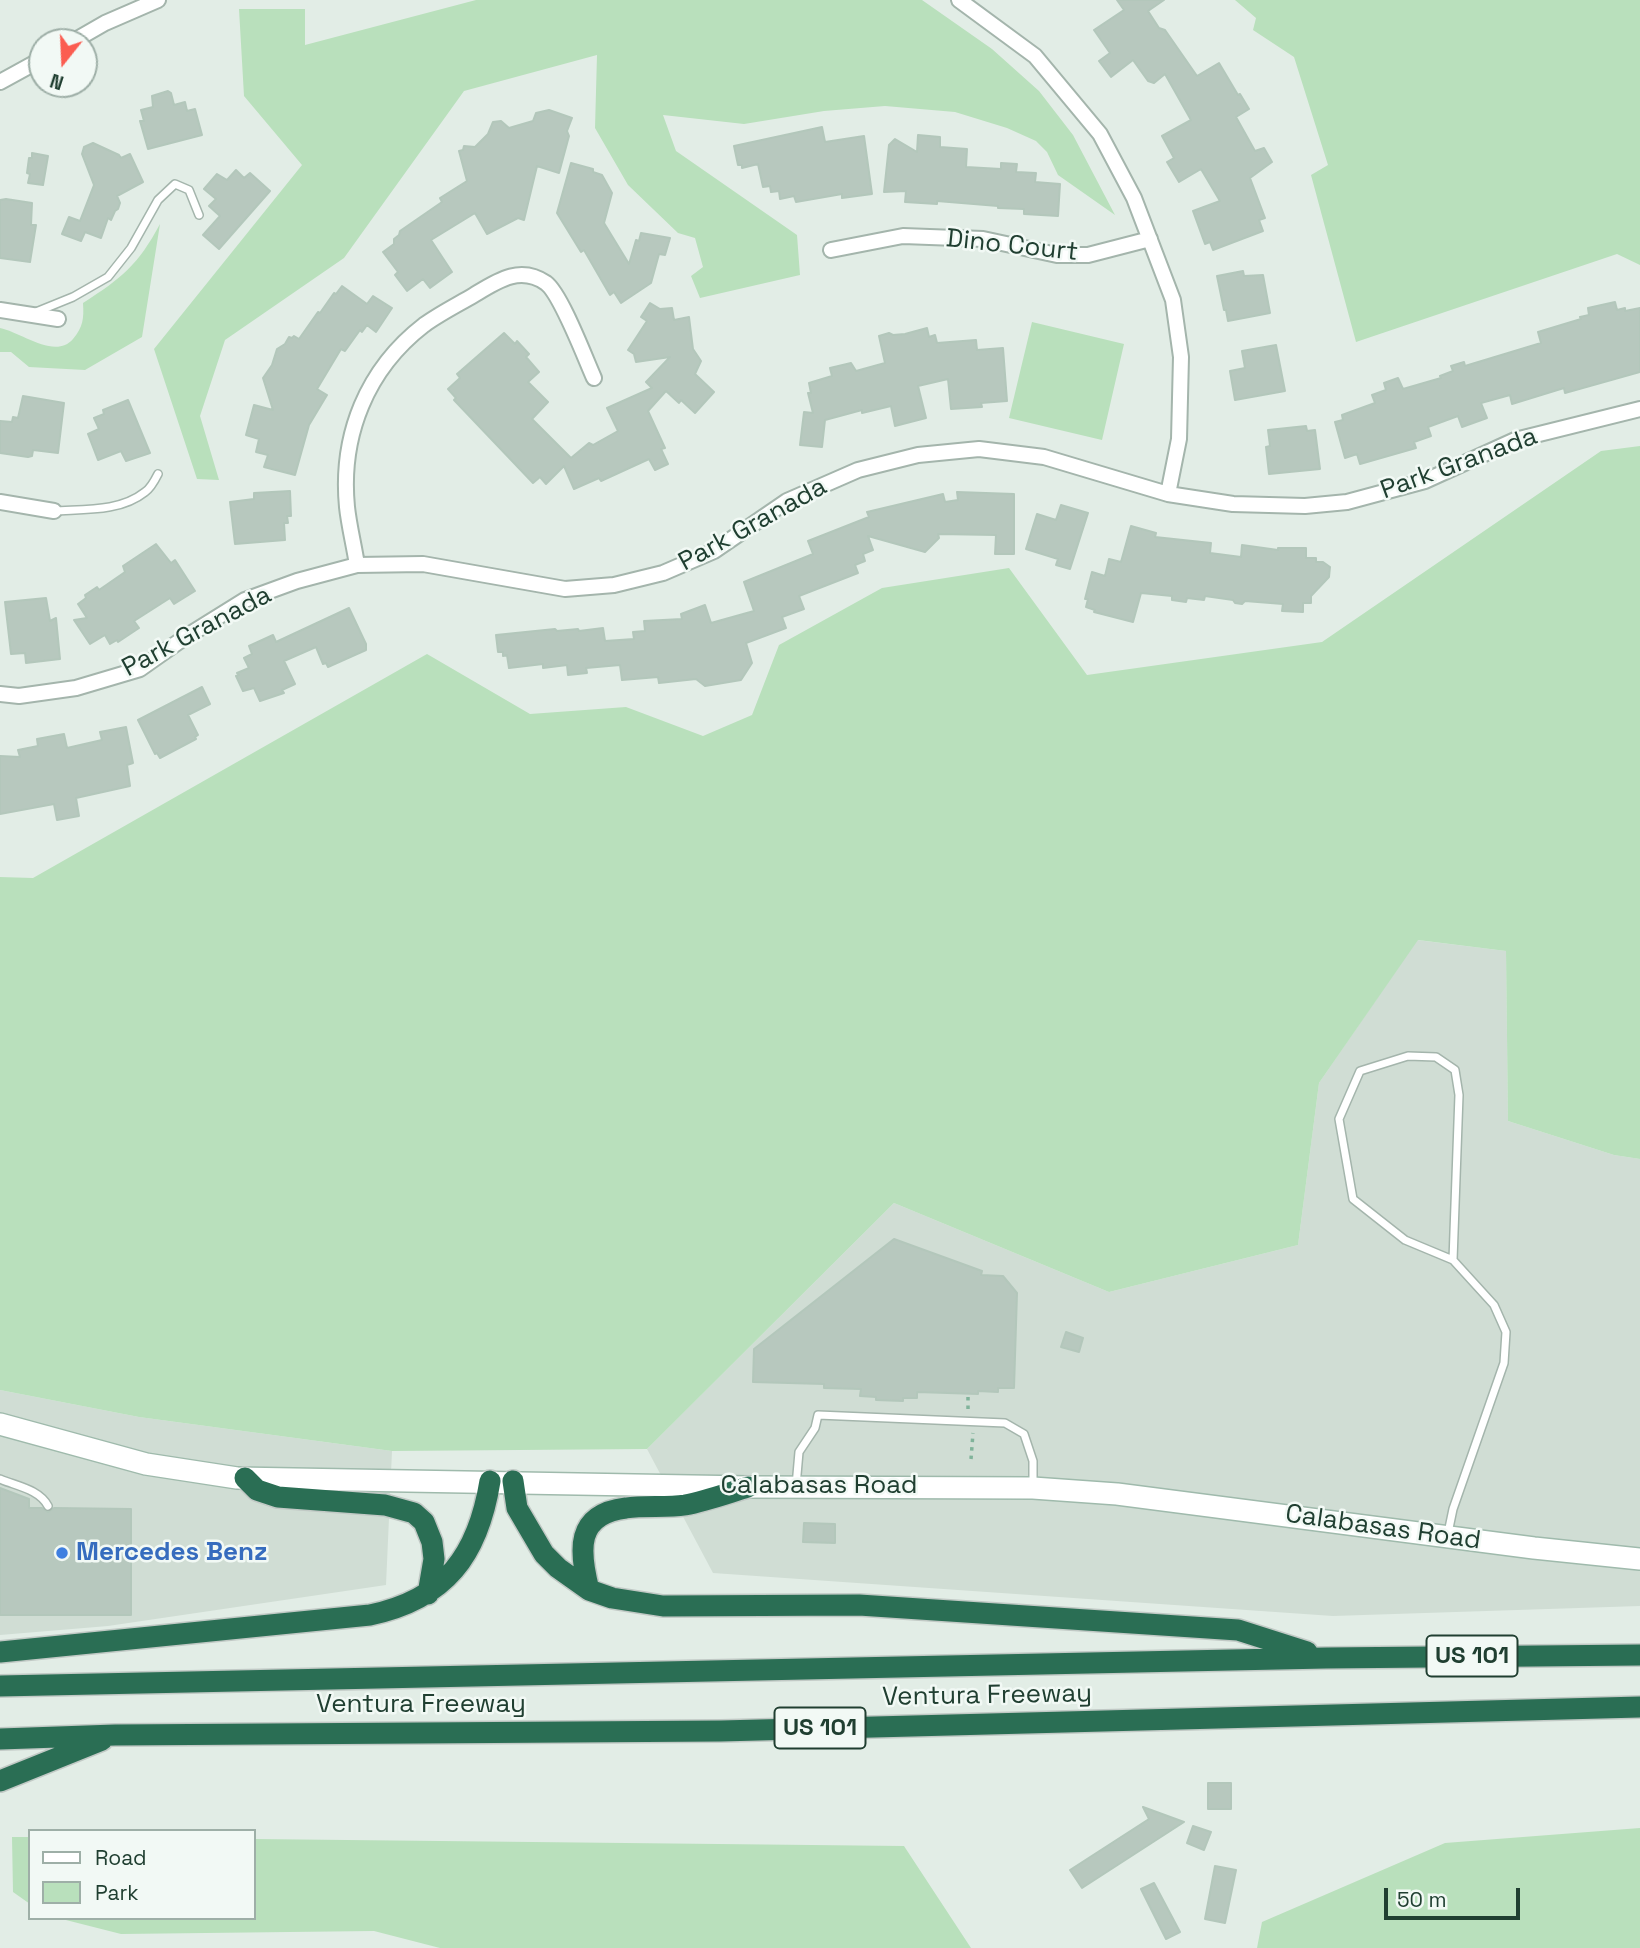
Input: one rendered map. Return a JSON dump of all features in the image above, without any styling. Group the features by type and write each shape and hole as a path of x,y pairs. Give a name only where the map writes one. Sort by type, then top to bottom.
{"highway":[{"path":"245,1478 257,1490 278,1497 384,1505 414,1513 424,1522 432,1542 434,1559 428,1594"},
{"path":"0,1652 370,1615 399,1609 428,1594 452,1573 466,1554 486,1509 490,1481"},
{"path":"513,1481 517,1508 544,1554 589,1590 625,1601 663,1606 859,1605 1238,1630 1326,1658"},
{"path":"589,1590 582,1562 582,1545 586,1530 598,1516 624,1508 685,1505 748,1487"},
{"name":"Ventura Freeway","path":"0,1686 1326,1658 1640,1655"},
{"name":"Ventura Freeway","path":"0,1739 115,1735 721,1731 1640,1707"},
{"path":"0,1781 115,1735"}],"main road":[{"name":"Calabasas Road","path":"0,1424 146,1464 245,1478 748,1487 1033,1488 1117,1494 1640,1559"}],"street":[{"path":"97,28 158,0"},
{"path":"959,0 1035,56 1100,134 1134,198 1173,300 1181,357 1179,439 1168,494"},
{"path":"0,82 28,67"},
{"name":"Dino Court","path":"831,250 903,236 983,239 1057,255 1088,256 1150,239"},
{"path":"357,565 347,500 346,462 352,426 368,387 394,352 425,324 503,276 528,274 548,284 560,303 594,377"},
{"path":"0,310 58,319"},
{"name":"Park Granada","path":"0,694 19,696 76,688 140,669 245,600 297,581 357,565 423,564 565,589 614,585 663,573 714,551 787,500 858,470 918,455 979,449 1044,457 1168,494 1233,504 1305,506 1347,502 1425,481 1515,440 1640,409"},
{"path":"0,502 54,511"}],"lane":[{"path":"32,314 73,297 108,277 131,248 158,200 175,184 189,190 199,215"},
{"path":"54,511 104,509 130,501 147,492 158,474"},
{"path":"1447,1537 1452,1509 1504,1363 1506,1332 1494,1305 1453,1260 1405,1240 1353,1199 1339,1119 1360,1071 1408,1056 1436,1057 1455,1070 1459,1095 1453,1260"},
{"path":"796,1486 799,1452 816,1428 818,1415 1005,1423 1024,1434 1032,1461 1033,1488"},
{"path":"0,1479 36,1493 48,1506"}],"shaded area":[{"path":"1417,940 1506,951 1508,1121 1614,1155 1640,1159 1640,1606 1333,1616 713,1573 647,1449 894,1203 1109,1292 1298,1245 1319,1083"},
{"path":"0,1390 139,1417 392,1451 386,1585 108,1626 0,1635"}],"green space":[{"path":"476,0 922,0 992,49 1039,91 1073,135 1115,215 1058,175 1047,152 1036,141 1007,128 955,112 885,106 824,111 744,124 663,115 676,151 797,235 800,275 700,298 691,276 703,267 695,238 678,233 628,185 595,128 597,55 464,91 344,258 225,340 200,416 219,480 197,479 154,349 302,165 244,96 239,9 305,9 305,45"},
{"path":"1235,0 1640,0 1640,265 1617,254 1356,342 1311,175 1328,165 1294,57 1253,30 1256,18"},
{"path":"160,224 142,337 85,370 29,367 11,352 0,352 0,328 48,346 66,345 79,331 83,303 128,270"},
{"path":"1032,322 1124,344 1102,440 1009,418"},
{"path":"1640,446 1640,1159 1614,1155 1508,1121 1506,951 1418,940 1319,1083 1298,1245 1109,1292 894,1203 647,1449 392,1451 139,1417 0,1390 0,877 33,878 427,654 530,714 626,707 703,736 752,715 779,645 882,588 1009,568 1087,675 1322,642 1601,451"},
{"path":"1640,1828 1640,1948 1257,1948 1262,1922 1445,1843"},
{"path":"12,1837 28,1837 28,1903 13,1892"},
{"path":"256,1839 904,1846 971,1948 440,1948 374,1931 121,1934 66,1920 256,1920"}],"building":[{"path":"1117,0 1164,0 1148,11 1159,28 1165,30 1197,76 1219,63 1238,95 1240,94 1249,109 1236,117 1255,151 1264,148 1272,162 1250,178 1265,218 1259,220 1263,231 1213,250 1210,242 1205,244 1193,211 1220,201 1201,169 1179,182 1167,162 1174,158 1162,136 1191,120 1165,74 1154,83 1148,81 1133,60 1111,77 1099,61 1110,53 1094,30 1124,10"},
{"path":"168,91 174,105 185,102 187,111 195,109 202,135 148,149 140,121 144,121 141,110 153,107 152,96"},
{"path":"549,110 572,118 567,131 569,136 559,173 537,166 524,220 518,218 487,234 475,213 431,240 452,272 430,288 423,279 407,291 395,275 398,272 383,252 394,244 400,231 442,202 440,198 467,181 459,151 463,150 464,146 475,147 488,134 493,122 501,121 509,128 533,121 536,113"},
{"path":"822,127 825,142 864,136 872,194 842,198 842,194 796,202 794,196 780,199 779,191 771,192 770,186 763,187 758,164 742,168 742,165 738,165 734,146"},
{"path":"918,135 940,137 940,147 967,149 966,167 1001,169 1001,163 1017,164 1016,172 1036,173 1035,182 1060,184 1058,216 1024,214 1024,209 998,206 937,201 937,204 905,202 906,191 884,192 889,145 895,139 917,152"},
{"path":"93,143 121,158 130,154 143,182 117,196 120,203 118,209 111,220 108,218 101,238 85,232 81,241 62,234 69,217 80,221 94,185 82,154 84,147"},
{"path":"32,153 48,156 43,185 28,183 29,158 32,158"},
{"path":"571,163 593,169 593,172 602,175 612,193 604,223 629,264 636,240 639,241 641,233 670,238 665,255 659,254 651,283 621,303 614,292 610,295 584,250 581,252 557,213"},
{"path":"236,170 244,178 250,173 270,191 219,249 203,235 220,216 209,206 216,199 204,189 217,174 227,180"},
{"path":"0,200 32,203 31,225 36,225 30,262 0,258"},
{"path":"1243,271 1244,276 1263,275 1270,313 1228,321 1217,276"},
{"path":"342,286 367,304 373,296 392,308 376,332 367,325 362,332 360,330 345,351 341,349 317,389 327,395 309,425 295,475 264,467 268,455 256,452 259,439 246,435 254,405 273,410 263,378 272,365 277,349 285,344 289,337 299,339 318,312 320,313"},
{"path":"1615,302 1617,310 1640,308 1640,372 1565,393 1564,388 1512,404 1510,395 1481,403 1487,418 1462,427 1458,416 1428,427 1431,436 1414,442 1416,448 1360,464 1357,454 1345,458 1335,422 1343,420 1342,415 1375,403 1372,395 1386,390 1384,383 1398,378 1403,389 1441,378 1440,376 1453,371 1451,366 1464,362 1465,366 1541,343 1538,332 1581,319 1580,317 1589,315 1588,308"},
{"path":"650,303 660,309 672,308 674,320 689,317 693,349 701,361 695,374 714,392 695,413 666,391 648,411 665,448 661,449 668,464 655,470 649,459 601,481 599,478 574,489 564,466 546,484 540,477 533,483 454,400 456,398 448,389 460,378 457,374 504,333 515,344 517,341 529,354 526,357 539,372 528,382 548,402 532,419 571,458 589,443 593,445 618,431 607,408 652,388 646,382 670,357 636,362 634,354 628,350 647,321 641,317"},
{"path":"927,328 929,337 935,335 937,343 976,340 977,350 1003,348 1007,401 981,403 982,407 951,409 948,379 918,386 926,418 895,426 891,406 862,413 862,410 825,420 822,447 800,445 804,412 813,413 808,393 811,393 809,383 832,376 830,368 851,363 856,371 885,363 879,336 889,333 905,334"},
{"path":"1276,345 1285,391 1235,400 1230,371 1245,368 1242,351"},
{"path":"23,396 64,403 58,453 33,450 32,456 28,457 0,453 0,421 12,422 13,417 18,418"},
{"path":"128,400 150,453 126,461 121,451 98,460 88,434 99,429 94,418 104,414 103,410"},
{"path":"1306,426 1307,431 1315,430 1320,469 1269,474 1266,447 1270,446 1268,430"},
{"path":"290,491 291,516 287,516 288,523 284,523 285,540 235,544 230,502 254,499 254,493"},
{"path":"957,492 1014,494 1014,554 995,554 996,535 938,534 939,538 925,552 868,536 873,550 863,554 865,561 855,565 858,573 799,596 804,609 782,617 786,628 746,643 752,663 741,680 705,686 696,679 659,683 658,677 622,680 620,665 586,668 587,673 568,675 567,665 543,668 543,664 509,668 507,655 503,656 503,652 498,652 496,635 555,629 579,631 603,628 605,641 634,639 633,632 645,631 644,621 682,619 681,614 705,605 711,623 754,611 744,582 813,554 808,541 869,517 867,512 943,494 945,502 958,500"},
{"path":"1061,505 1088,513 1070,569 1056,565 1058,559 1026,549 1037,514 1056,520"},
{"path":"1131,526 1156,533 1155,537 1211,543 1210,553 1241,557 1242,545 1278,550 1306,548 1306,558 1316,558 1316,562 1323,562 1330,567 1329,577 1311,596 1311,603 1303,603 1303,612 1282,611 1283,604 1245,601 1242,604 1205,596 1204,600 1187,598 1186,602 1172,600 1172,596 1141,593 1133,622 1094,612 1095,610 1086,607 1088,599 1085,599 1092,572 1105,576 1109,559 1121,562"},
{"path":"156,544 171,563 175,560 195,591 174,604 170,598 134,621 139,628 118,642 117,640 110,644 105,635 90,644 74,620 87,618 78,604 86,598 85,595 97,587 99,590 125,572 123,566"},
{"path":"46,598 50,621 56,618 60,659 26,663 25,653 11,654 5,602"},
{"path":"349,608 366,644 366,650 328,667 326,663 323,664 316,647 284,661 295,684 282,690 284,693 260,701 254,688 243,691 236,676 249,668 244,658 252,654 249,646 273,635 276,642"},
{"path":"202,687 210,704 188,715 198,735 196,739 160,758 155,754 138,720"},
{"path":"126,727 133,763 127,765 130,786 76,798 79,816 57,820 54,804 0,814 0,756 20,757 18,750 38,746 37,739 64,734 67,748 102,740 100,732"},
{"path":"894,1239 982,1271 981,1275 1003,1276 1017,1293 1014,1388 998,1388 998,1392 978,1391 978,1394 917,1392 917,1398 903,1398 903,1401 876,1400 876,1397 860,1396 861,1389 824,1388 824,1384 753,1382 754,1349"},
{"path":"1066,1332 1083,1338 1079,1352 1061,1347"},
{"name":"Mercedes Benz","path":"0,1488 29,1499 29,1508 42,1508 48,1512 54,1508 131,1509 131,1615 0,1615"},
{"path":"804,1523 835,1524 835,1543 803,1542"},
{"path":"1208,1783 1231,1783 1231,1809 1208,1809"},
{"path":"1143,1807 1184,1822 1082,1888 1070,1870 1149,1819"},
{"path":"1193,1826 1211,1832 1204,1850 1187,1843"},
{"path":"1215,1866 1236,1870 1225,1923 1205,1919"},
{"path":"1154,1883 1180,1932 1166,1939 1141,1889"}],"place":[{"name":"Mercedes Benz","path":"62,1553"}]}
